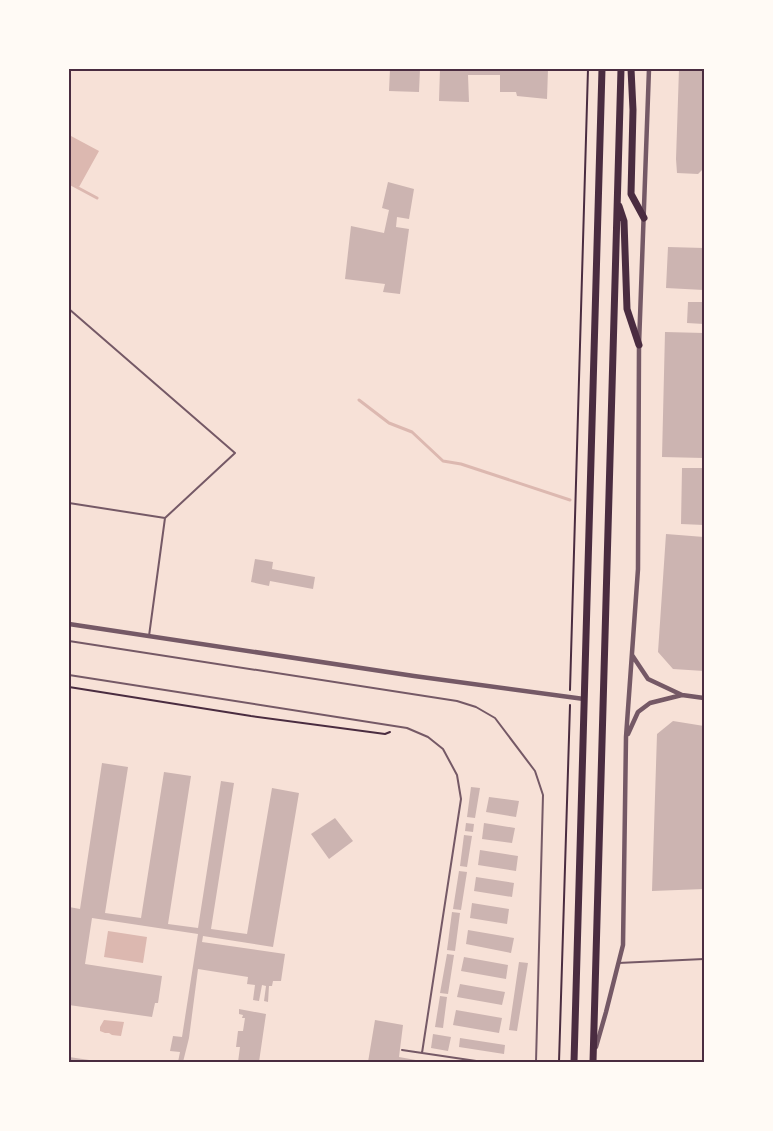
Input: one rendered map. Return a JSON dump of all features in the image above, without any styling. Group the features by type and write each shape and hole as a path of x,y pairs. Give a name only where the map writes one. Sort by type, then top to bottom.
{"main road":[{"path":"574,1062 602,69"},
{"path":"593,1059 621,69"},
{"path":"631,69 631,194 644,218"},
{"path":"617,200 624,221 627,309 640,345"}],"street":[{"path":"593,1059 623,946 626,737 638,569 640,345 649,69"},
{"path":"69,624 395,674 584,699"},
{"path":"632,655 648,679 682,695 704,698"},
{"path":"626,737 638,712 650,704 682,695"}],"lane":[{"path":"69,309 235,453 165,518 149,636"},
{"path":"69,503 165,518"},
{"path":"69,641 457,701 476,707 495,718 535,771 543,795 536,1062"},
{"path":"69,675 407,728 428,737 443,749 458,775 461,799 422,1053"},
{"path":"618,963 704,959"},
{"path":"402,1050 484,1062"}],"path":[{"path":"560,1062 588,69"},
{"path":"69,687 251,716 385,734 407,728"}],"shaded area":[{"path":"71,136 99,151 79,187 69,182 69,140"},
{"path":"108,931 147,937 143,963 104,957"},
{"path":"104,1020 124,1022 121,1036 100,1031"}],"building":[{"path":"390,69 420,69 419,92 389,91"},
{"path":"440,69 548,69 547,99 517,96 516,92 500,92 500,75 468,75 469,102 439,101"},
{"path":"679,69 704,69 704,168 698,174 677,173"},
{"path":"388,182 414,189 409,219 397,217 396,227 409,229 400,294 383,292 385,284 345,279 351,226 384,233 389,210 382,208"},
{"path":"668,247 704,248 704,290 666,288"},
{"path":"688,302 704,302 704,324 687,323"},
{"path":"665,332 704,333 704,458 662,457"},
{"path":"682,468 704,468 704,525 681,524"},
{"path":"666,534 704,537 704,671 673,669 658,652"},
{"path":"255,559 273,562 272,569 315,577 313,589 270,581 269,586 251,582"},
{"path":"673,721 704,726 704,889 652,891 657,734"},
{"path":"102,763 128,767 105,913 141,918 164,772 191,776 168,924 198,928 221,781 234,783 211,929 247,934 272,788 299,793 273,947 203,936 202,942 285,954 281,981 273,981 272,986 269,986 268,1002 264,1001 266,986 262,985 259,1001 253,1000 255,985 247,984 248,977 198,969 189,1038 183,1062 178,1062 180,1052 170,1051 173,1036 182,1037 198,934 92,918 85,964 162,976 158,1003 155,1003 152,1017 69,1005 69,907 80,909"},
{"path":"471,787 480,788 475,818 467,817"},
{"path":"489,797 519,801 516,817 486,812"},
{"path":"335,818 353,841 329,859 311,834"},
{"path":"466,823 474,824 473,832 465,831"},
{"path":"484,823 515,828 512,843 482,839"},
{"path":"464,835 472,836 467,867 460,866"},
{"path":"480,850 518,856 516,871 478,865"},
{"path":"459,871 467,872 461,910 453,909"},
{"path":"476,877 514,883 512,897 474,891"},
{"path":"472,903 509,909 507,924 470,918"},
{"path":"452,912 460,913 455,951 447,950"},
{"path":"468,930 514,938 511,953 466,944"},
{"path":"447,954 454,955 448,994 440,993"},
{"path":"464,957 508,965 506,979 461,971"},
{"path":"519,962 528,963 517,1031 509,1030"},
{"path":"460,984 505,992 502,1005 457,997"},
{"path":"440,996 447,997 443,1028 435,1027"},
{"path":"239,1009 266,1014 259,1062 238,1062 240,1047 236,1047 238,1031 243,1031 245,1018 242,1018 243,1015 239,1014"},
{"path":"456,1010 502,1018 499,1033 453,1025"},
{"path":"375,1020 403,1025 399,1057 427,1062 368,1062"},
{"path":"433,1034 451,1037 448,1051 431,1048"},
{"path":"460,1038 505,1045 504,1054 459,1047"},
{"path":"69,1057 96,1061 96,1062 69,1062"}],"waterway":[{"path":"69,183 97,198"},
{"path":"359,400 389,423 412,432 443,461 461,464 570,500"}]}
